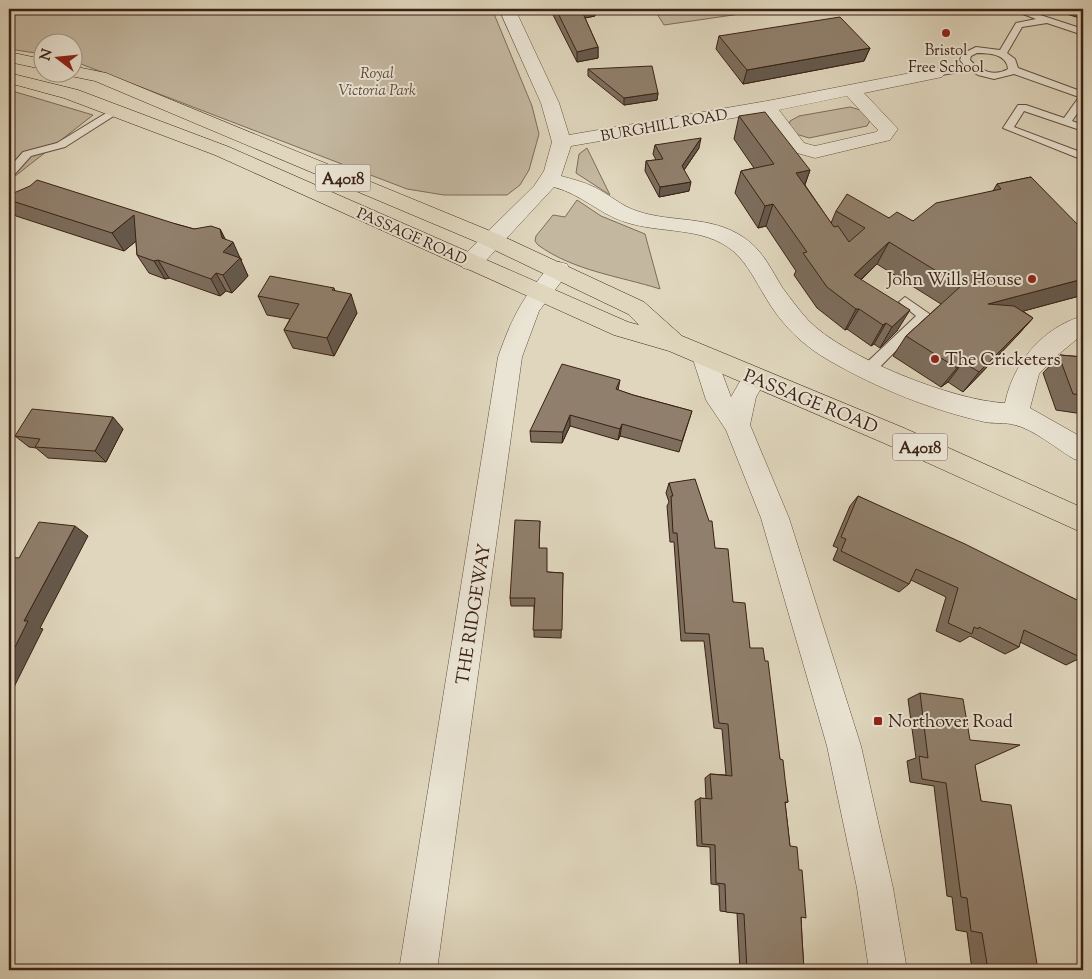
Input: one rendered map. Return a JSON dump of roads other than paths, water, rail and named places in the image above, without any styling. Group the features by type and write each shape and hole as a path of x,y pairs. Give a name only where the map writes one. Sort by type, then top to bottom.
{"main road":[{"path":"9,57 32,62"},
{"name":"PASSAGE ROAD","path":"82,73 100,77 186,111 559,270 636,308 675,343"},
{"name":"PASSAGE ROAD","path":"9,78 71,94 230,154 622,329 675,343 896,436 1083,522"}],"street":[{"path":"470,262 531,203 550,180 562,142 550,103 507,9"},
{"name":"BURGHILL ROAD","path":"562,142 767,107 936,73"},
{"path":"767,107 797,147 806,150 816,152 883,136 888,129 851,90"},
{"path":"550,180 587,192 615,210 633,218 703,228 734,240 754,257 776,295 803,328 831,349 868,370 932,396 984,412 1016,414 1031,420 1083,451"},
{"name":"THE RIDGEWAY","path":"418,970 510,357 523,319 530,306 559,270"},
{"path":"1016,414 1021,385 1032,362 1065,334 1083,325"},
{"path":"704,356 719,400 737,425 775,518 844,746 875,888 888,970"},
{"path":"737,425 744,396 755,378"}],"lane":[{"path":"1015,9 1083,32"},
{"path":"1002,54 1019,24 1015,9"},
{"path":"1019,24 1048,20"},
{"path":"1014,70 1014,64 1010,59 1002,54 988,50 976,50 968,54 965,60 970,67 979,72 1000,76 1014,70 1083,96 1066,122"},
{"name":"BURGHILL ROAD","path":"936,73 970,67"},
{"path":"1083,128 1022,107 1008,128 1083,157"},
{"path":"9,174 27,154 61,145 116,110"},
{"path":"868,370 925,315 905,302"}],"place":[{"name":"Bristol Free School","path":"946,33"},
{"name":"John Wills House","path":"1032,279"},
{"name":"The Cricketers","path":"935,359"},
{"name":"Northover Road","path":"878,721"}],"park label":[{"name":"Royal Victoria Park","path":"377,82"}]}
